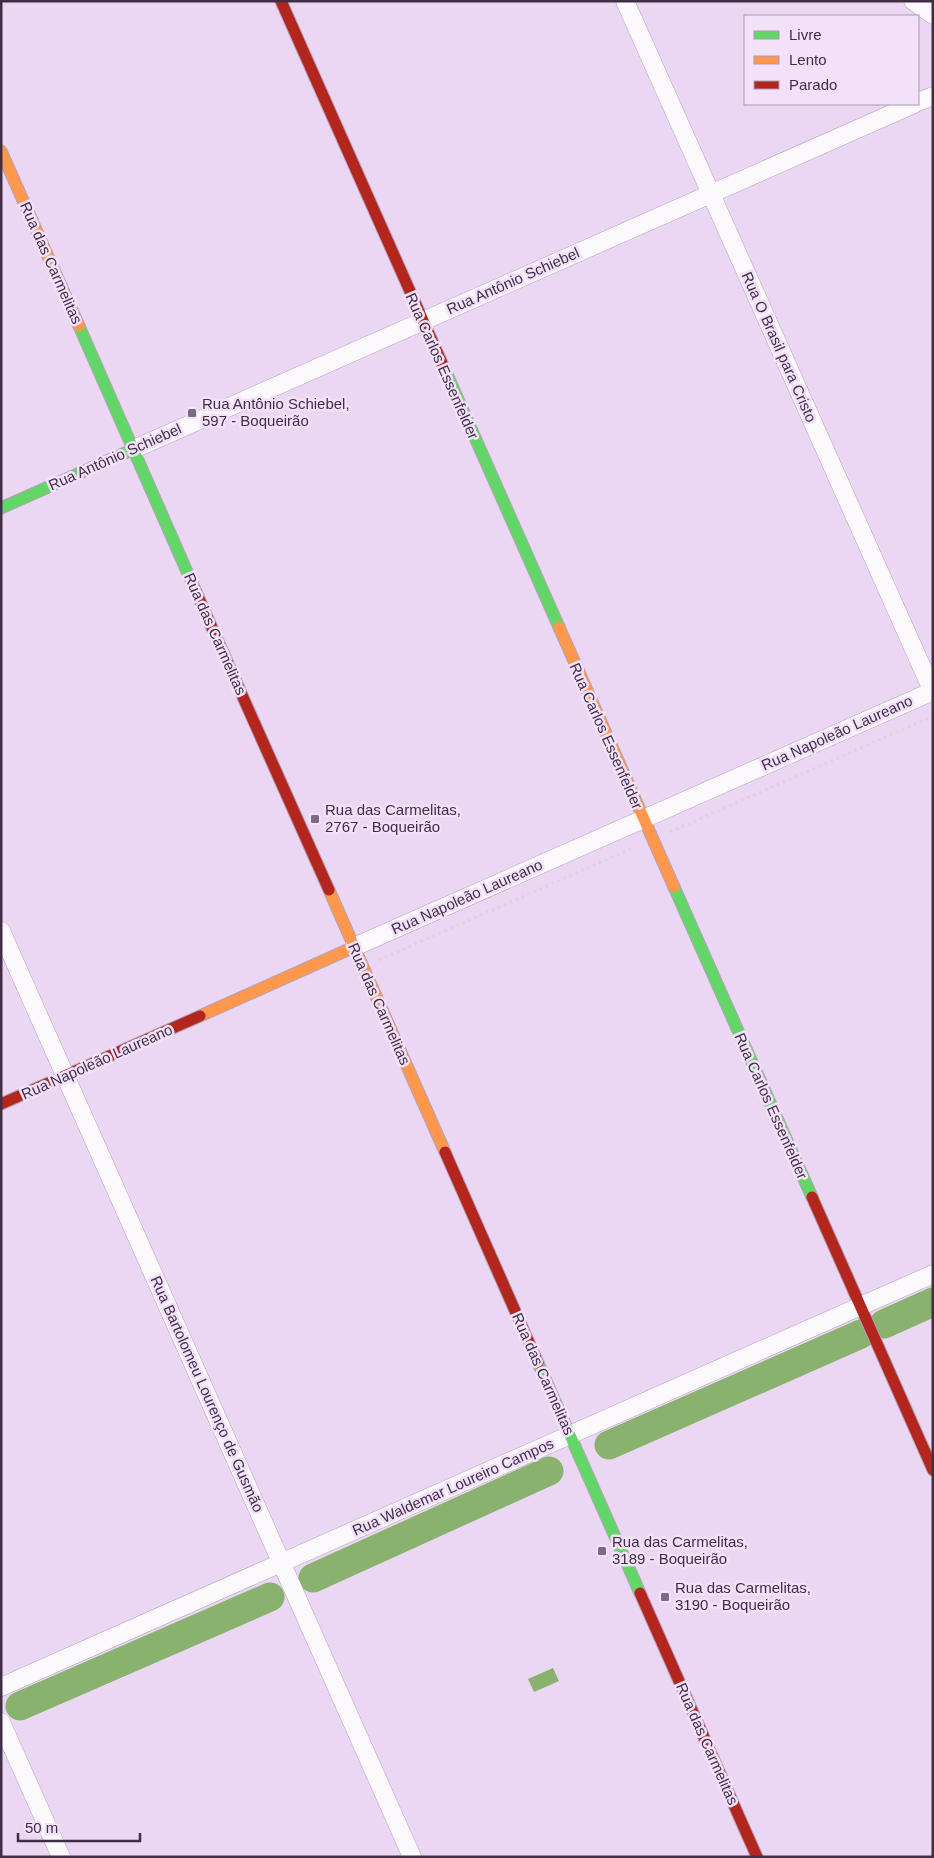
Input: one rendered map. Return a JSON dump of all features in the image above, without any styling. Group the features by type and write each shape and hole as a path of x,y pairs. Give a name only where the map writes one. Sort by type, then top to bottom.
{"street":[{"name":"Rua Carlos Essenfelder","path":"281,1 933,1470"},
{"name":"Rua O Brasil para Cristo","path":"625,1 933,691"},
{"path":"913,1 933,16"},
{"name":"Rua Antônio Schiebel","path":"919,102 933,96"},
{"name":"Rua Antônio Schiebel","path":"1,508 911,105"},
{"name":"Rua das Carmelitas","path":"1,151 757,1857"},
{"name":"Rua Napoleão Laureano","path":"1,1104 933,691"},
{"name":"Rua Bartolomeu Lourenço de Gusmão","path":"1,931 412,1857"},
{"name":"Rua Waldemar Loureiro Campos","path":"1,1687 933,1274"},
{"path":"1,1722 61,1857"}],"path":[{"path":"664,834 933,716"},
{"path":"381,959 638,846"}],"shaded area":[{"path":"553,1668 559,1681 534,1692 528,1679"}],"waterway":[{"path":"884,1324 933,1302"},
{"path":"609,1445 861,1334"},
{"path":"313,1578 549,1471"},
{"path":"20,1706 270,1597"}],"traffic: fast":[{"path":"79,326 192,583"},
{"path":"445,370 559,627"},
{"path":"1,508 134,449"},
{"path":"674,887 812,1197"},
{"path":"538,1363 640,1593"}],"traffic: slow":[{"path":"1,151 79,326"},
{"path":"559,627 674,887"},
{"path":"329,890 445,1152"},
{"path":"200,1016 354,947"}],"traffic: jam":[{"path":"281,1 445,370"},
{"path":"192,583 329,890"},
{"path":"1,1104 200,1016"},
{"path":"445,1152 538,1363"},
{"path":"812,1197 933,1470"},
{"path":"640,1593 757,1857"}],"place":[{"name":"Rua Antônio Schiebel, 597 - Boqueirão","path":"192,413"},
{"name":"Rua das Carmelitas, 2767 - Boqueirão","path":"315,819"},
{"name":"Rua das Carmelitas, 3189 - Boqueirão","path":"602,1551"},
{"name":"Rua das Carmelitas, 3190 - Boqueirão","path":"665,1597"}]}
